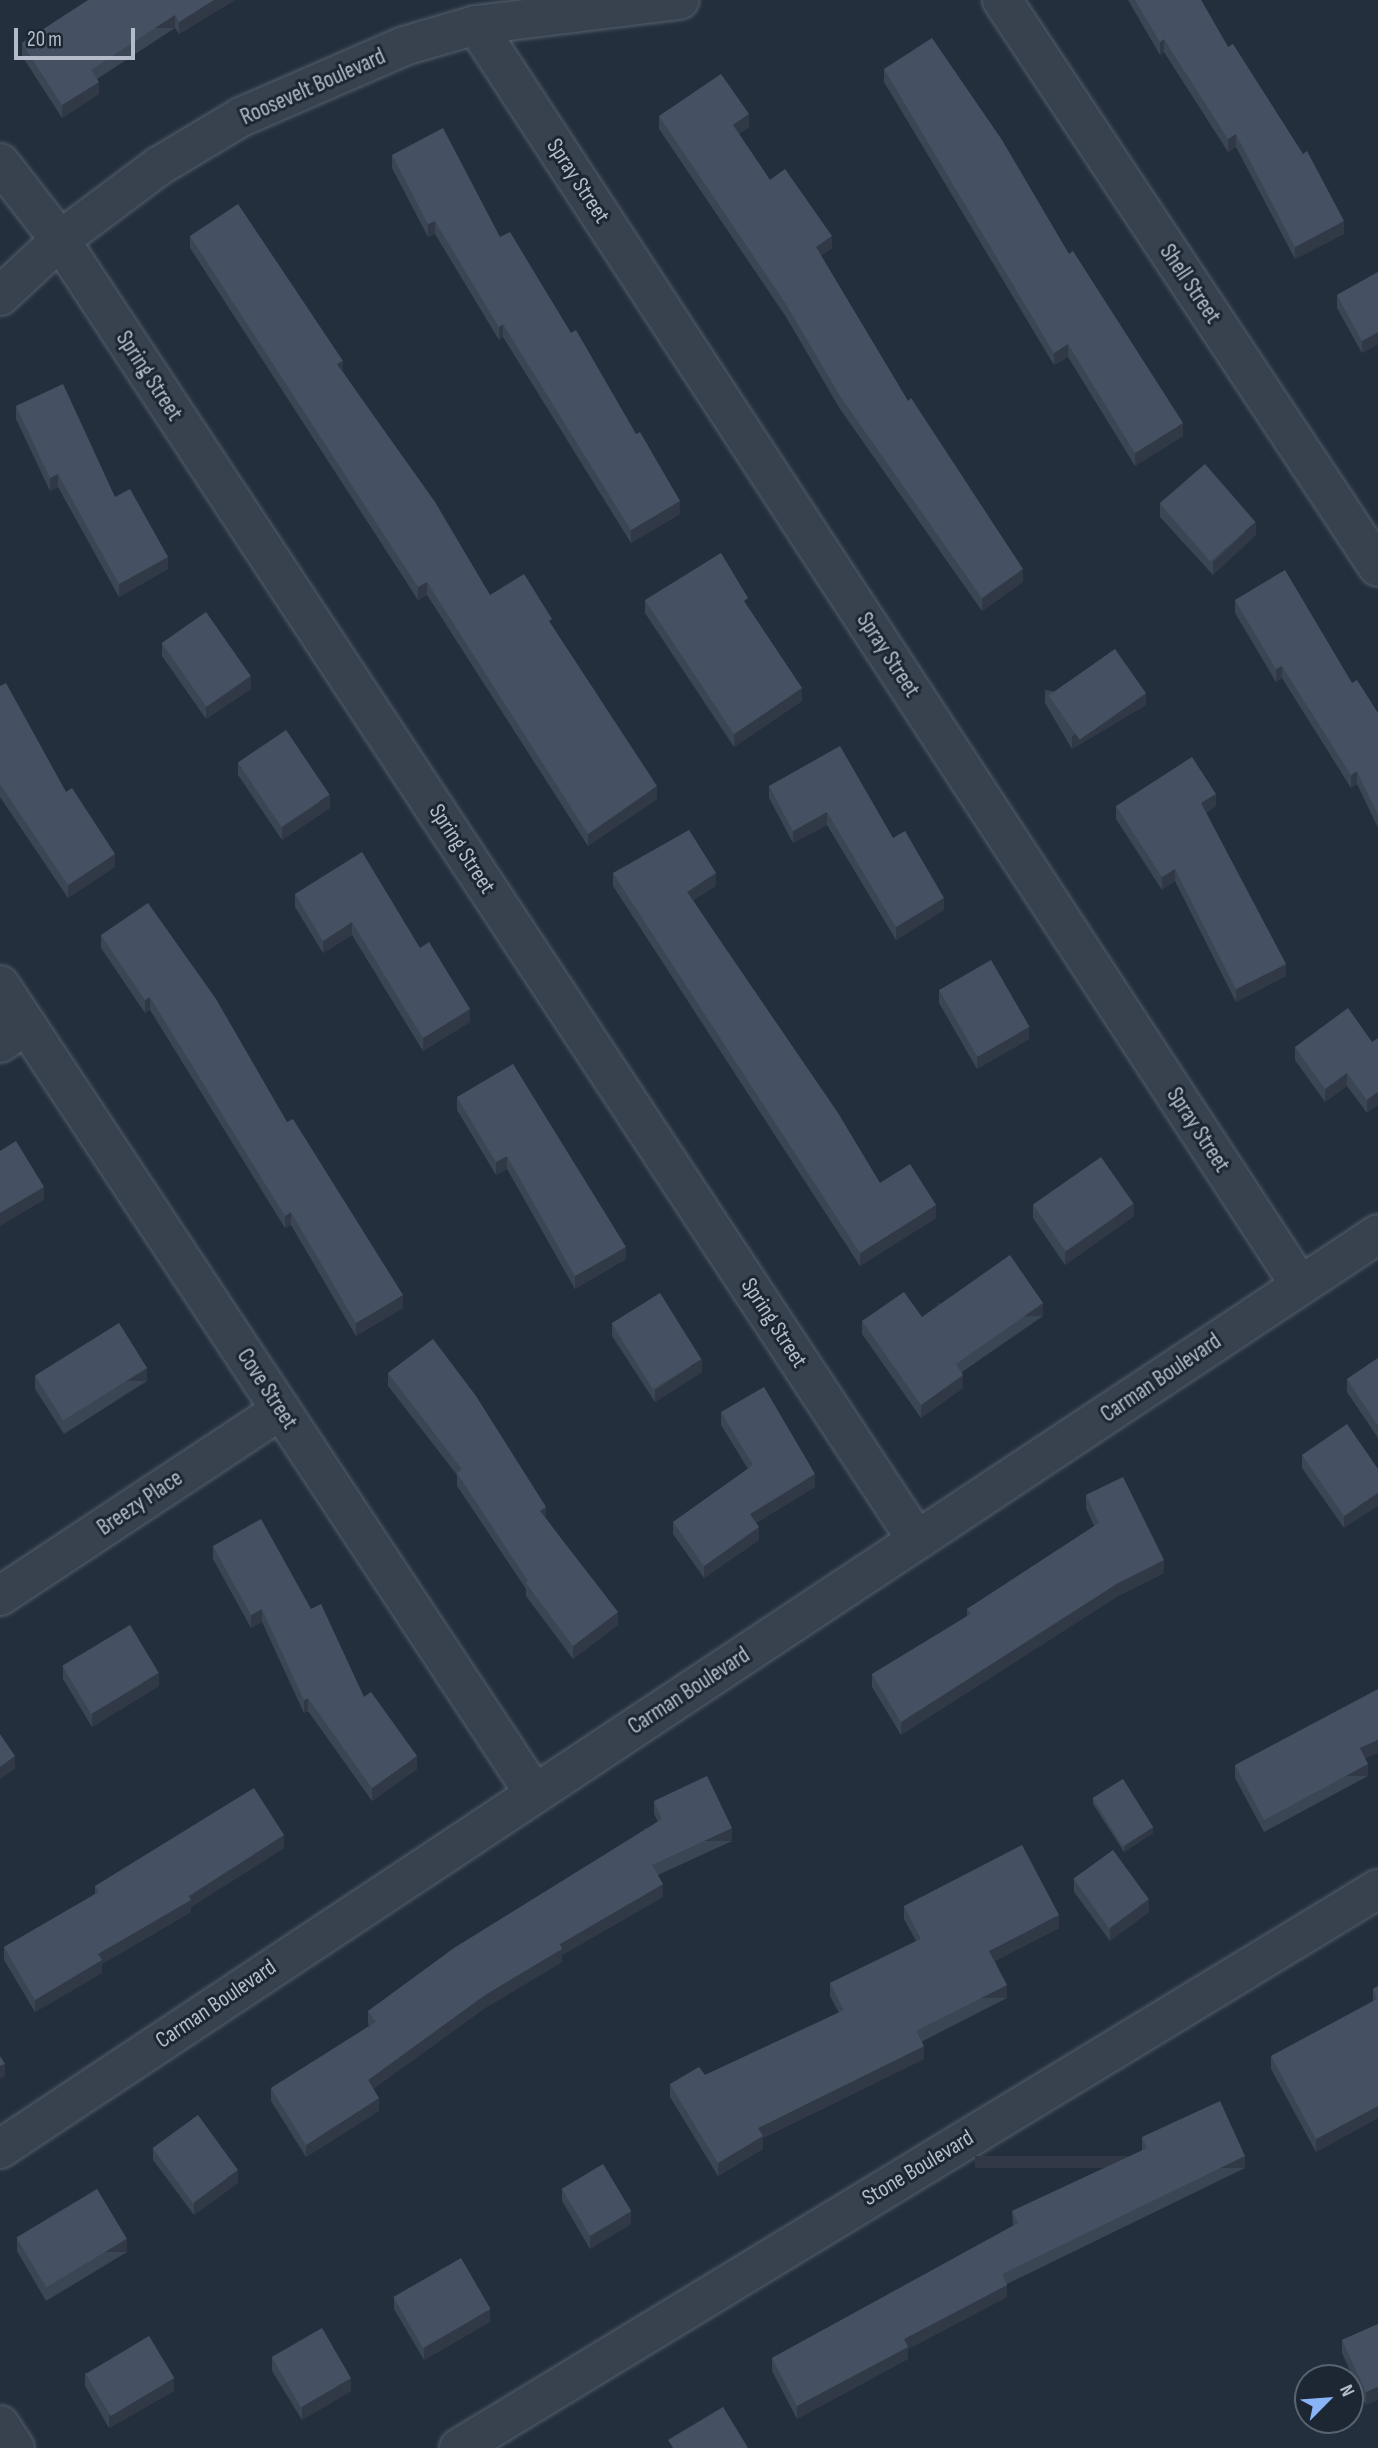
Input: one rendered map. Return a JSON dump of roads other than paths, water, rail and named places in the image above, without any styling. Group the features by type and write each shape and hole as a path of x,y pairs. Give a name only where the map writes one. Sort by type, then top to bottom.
{"street":[{"name":"Roosevelt Boulevard","path":"0,296 60,240 159,166 242,117 404,46 476,25 679,0"},
{"name":"Shell Street","path":"1002,0 1378,567"},
{"name":"Spray Street","path":"476,25 1300,1285"},
{"name":"Spring Street","path":"0,163 60,240 917,1540"},
{"name":"Cove Street","path":"0,985 13,1034 281,1410 534,1793"},
{"name":"Carman Boulevard","path":"0,2149 1378,1234"},
{"name":"Breezy Place","path":"0,1597 281,1410"},
{"name":"Stone Boulevard","path":"459,2448 1378,1889"},
{"path":"0,2425 15,2448"}]}
